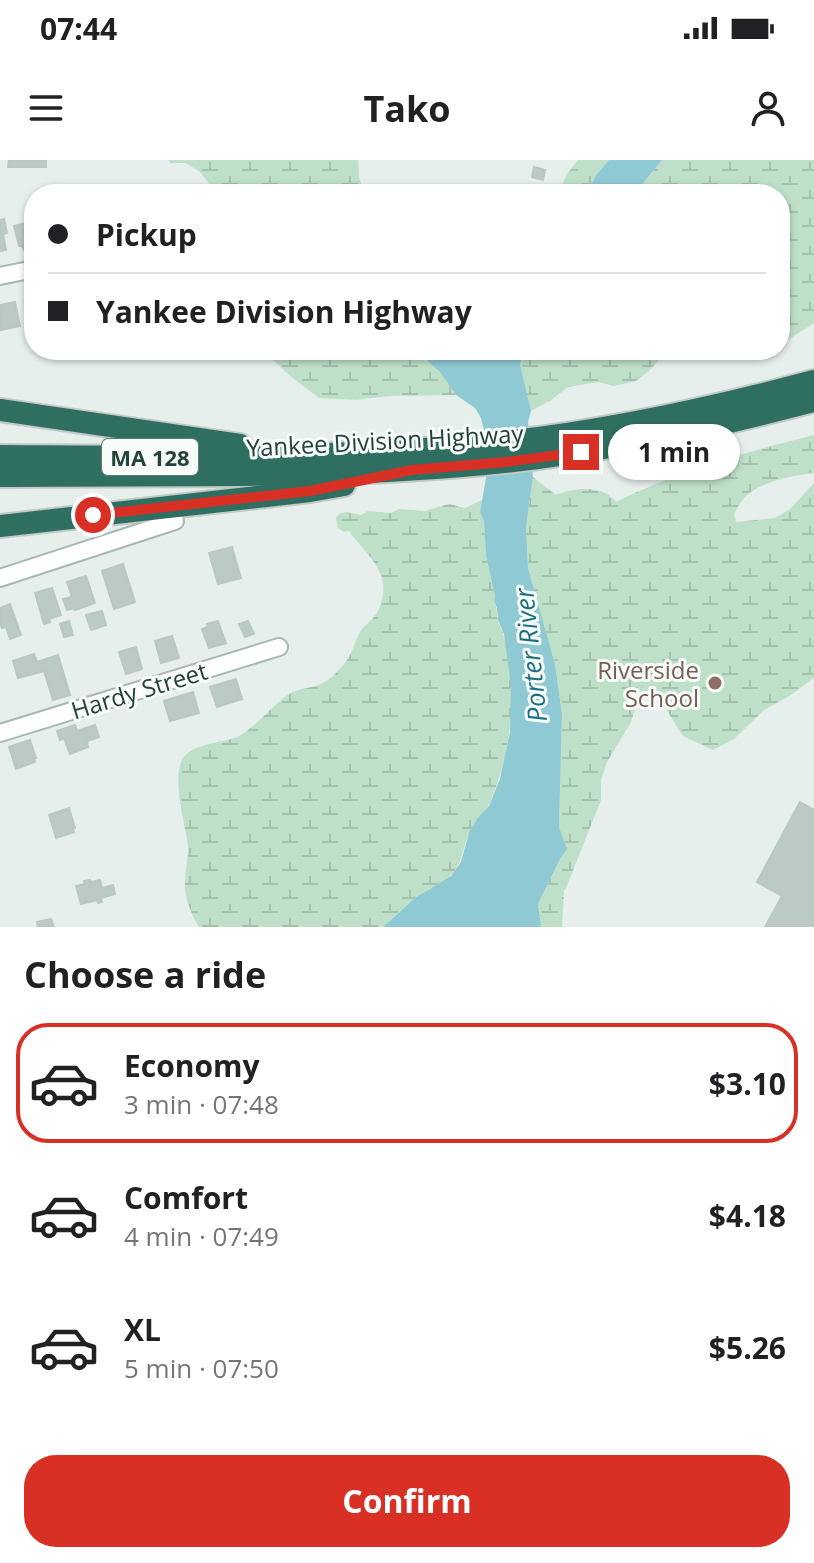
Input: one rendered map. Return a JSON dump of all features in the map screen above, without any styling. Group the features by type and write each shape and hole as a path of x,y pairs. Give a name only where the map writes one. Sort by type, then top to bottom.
{"highway":[{"name":"Yankee Division Highway","path":"550,446 814,381"},
{"name":"Yankee Division Highway","path":"0,456 186,457 383,452 460,456 550,446 610,447 814,401"},
{"path":"0,410 300,454"},
{"name":"Yankee Division Highway","path":"0,476 286,475 412,470 460,456"},
{"path":"0,526 310,491 412,470"}],"street":[{"path":"0,276 24,271"},
{"path":"0,578 175,521"},
{"name":"Hardy Street","path":"0,733 279,647"}],"green space":[{"path":"168,160 358,160 361,184 209,184 200,172 186,163 171,163"},
{"path":"578,160 609,160 592,184 562,184"},
{"path":"662,160 814,160 814,323 790,339 790,184 642,184"},
{"path":"273,360 423,360 437,369 456,395 356,400 319,398"},
{"path":"521,360 659,360 636,381 614,386 599,382 568,387 531,411"},
{"path":"814,435 814,473 759,487 745,497 734,514 736,522 775,518 790,509 814,483 814,678 764,710 734,739 713,750 683,736 652,687 634,712 607,762 601,780 601,800 564,890 562,927 541,927 538,904 567,849 559,827 562,714 555,664 528,568 526,527 533,477 556,495 588,489 607,494 616,502 713,463"},
{"path":"482,500 480,512 484,521 486,556 511,678 511,720 504,761 491,800 468,836 455,871 383,927 199,927 185,887 188,845 180,802 179,768 182,760 193,750 237,737 289,694 319,685 330,678 349,657 361,631 378,611 383,587 377,567 349,531 338,528 336,518 346,512 361,515 368,511 391,513 399,509 425,511 449,504 465,508"}],"water":[{"path":"609,160 662,160 642,184 592,184"},
{"name":"Porter River","path":"426,360 521,360 531,411 528,422 533,477 526,527 528,568 555,664 562,714 559,827 567,849 538,904 541,927 383,927 415,898 451,876 461,862 469,833 489,806 500,779 510,732 511,685 480,512 488,447 481,418 475,408 456,395 440,372"}],"building":[{"path":"9,160 46,160 46,167 8,167"},
{"path":"534,167 545,170 543,180 532,177"},
{"path":"4,219 6,250 0,251 0,220"},
{"path":"24,224 24,250 19,246 14,226"},
{"path":"15,302 20,326 1,330 0,305"},
{"path":"232,547 241,578 218,584 209,553"},
{"path":"123,564 135,602 114,609 102,571"},
{"path":"86,576 95,603 67,610 63,599 72,597 67,582"},
{"path":"52,588 61,615 44,624 35,593"},
{"path":"10,604 21,635 10,639 6,627 2,628 0,623 0,608"},
{"path":"102,611 106,625 91,630 86,615"},
{"path":"69,621 73,635 64,637 60,624"},
{"path":"218,621 226,643 209,648 202,629"},
{"path":"248,621 254,634 245,637 239,624"},
{"path":"172,636 179,658 161,663 155,641"},
{"path":"136,647 142,669 126,674 119,652"},
{"path":"34,654 37,662 58,655 70,695 53,700 44,671 18,678 13,661"},
{"path":"236,679 242,699 217,707 210,687"},
{"path":"193,692 199,713 170,721 164,701"},
{"path":"75,725 77,731 95,725 99,737 87,741 88,747 70,754 64,738 60,740 57,731"},
{"path":"30,740 35,762 16,769 9,747"},
{"path":"800,802 814,810 814,927 765,927 782,896 757,882"},
{"path":"69,808 74,832 56,838 49,815"},
{"path":"90,880 100,880 102,888 113,885 115,894 101,898 102,902 98,903 97,900 81,904 76,886"},
{"path":"51,919 54,927 38,927 37,922"}],"place":[{"name":"Riverside School","path":"715,683"}],"route":[{"path":"93,515 310,491 412,470 581,452"}]}
